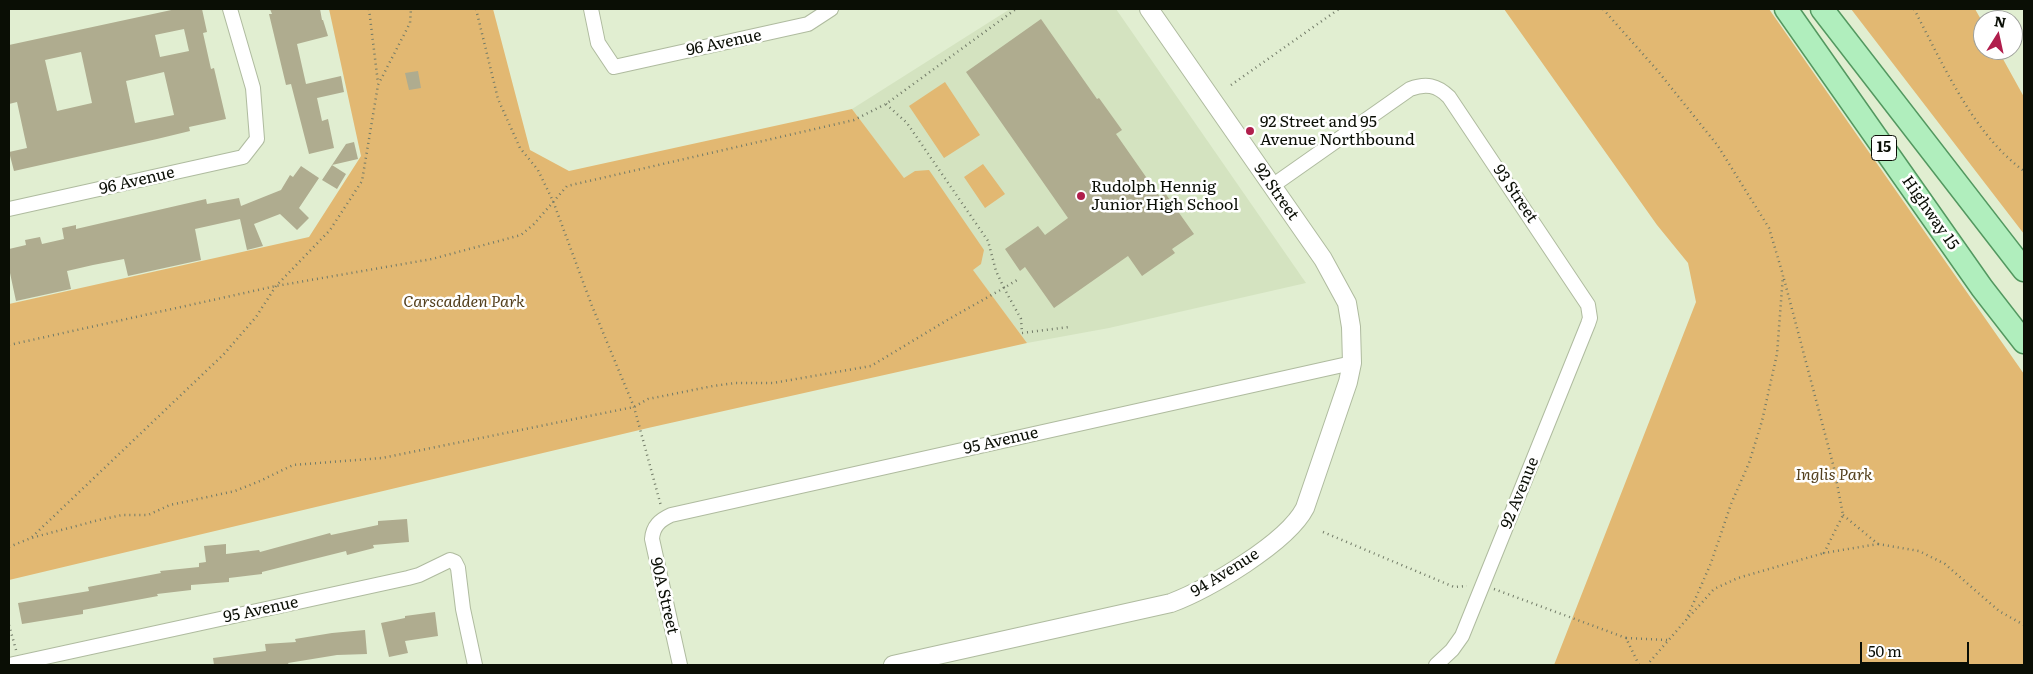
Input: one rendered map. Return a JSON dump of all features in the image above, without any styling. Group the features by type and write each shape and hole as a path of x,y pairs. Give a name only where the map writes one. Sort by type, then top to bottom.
{"main road":[{"name":"Highway 15","path":"1786,9 1982,288 2024,342"},
{"name":"15","path":"1822,9 2024,270"},
{"path":"1982,288 2024,329"}],"street":[{"name":"96 Avenue","path":"9,210 243,157 257,140 253,88 230,9"},
{"name":"96 Avenue","path":"591,9 598,43 614,67 808,24 831,9"},
{"name":"92 Street","path":"1149,9 1324,259 1342,291 1346,303 1351,327 1352,363"},
{"name":"93 Street","path":"1272,186 1410,89 1429,85 1436,87 1449,97 1583,295 1590,312"},
{"name":"92 Avenue","path":"1436,665 1458,643 1588,324 1590,312"},
{"name":"95 Avenue","path":"659,523 671,515 1352,363"},
{"name":"94 Avenue","path":"892,665 1150,610 1190,596 1222,578 1285,534 1301,516 1342,399 1352,363"},
{"name":"90A Street","path":"659,523 652,539 653,548 680,665"},
{"name":"95 Avenue","path":"14,664 408,578 425,573 447,560 453,561 458,568 465,618 475,665"}],"path":[{"path":"31,538 224,354 256,317 276,286 330,230 362,181 378,84 369,9"},
{"path":"378,84 410,23 412,9"},
{"path":"476,9 498,99 520,148 538,170 553,201 592,306 634,407 640,426 659,523"},
{"path":"9,345 276,286 432,259 521,235 534,224 564,189 573,184 854,120 886,104 1016,9"},
{"path":"1231,85 1338,9"},
{"path":"1603,9 1657,70 1718,146 1769,228 1834,468 1843,515 1824,553"},
{"path":"1914,9 1949,76 1978,124 2016,165 2024,171"},
{"path":"886,104 907,123 988,241 996,271 1021,319 1022,333 1069,327"},
{"path":"1686,620 1711,563 1731,504 1749,463 1762,421 1777,354 1783,275"},
{"path":"9,547 31,538 99,520 122,515 148,514 170,505 236,491 293,465 382,458 634,407 648,399 713,386 735,383 773,383 871,366 1017,280"},
{"path":"1843,515 1878,544"},
{"path":"1323,532 1454,587 1483,585 1626,638 1668,640"},
{"path":"1647,665 1714,589 1738,578 1824,553 1878,544 1919,551 1945,564 1999,611 2024,625"},
{"path":"9,625 14,664"},
{"path":"1626,638 1639,665"}],"shaded area":[{"name":"Rudolph Hennig Junior High School","path":"1010,9 1116,9 1306,283 1109,328 1027,343 852,109"}],"green space":[{"name":"Carscadden Park","path":"329,9 493,9 530,150 569,171 852,109 904,178 915,171 929,170 984,250 981,264 973,270 1027,343 648,428 9,580 9,304 309,237 361,156"},
{"name":"Inglis Park","path":"1504,9 1769,9 2024,374 2024,665 1554,665 1696,302 1688,263 1657,225"},
{"path":"1851,9 1975,9 1973,10 1973,60 2004,60 2024,97 2024,234"},
{"path":"945,82 980,135 944,158 909,106"},
{"path":"983,164 1005,194 985,208 964,177"}],"building":[{"path":"176,9 202,9 207,32 203,33 211,69 214,68 226,119 189,127 190,131 14,171 9,152 27,148 17,102 9,104 9,45","holes":["184,29 189,51 160,57 155,35","81,52 92,103 57,111 45,60","164,72 174,115 135,123 126,81"]},
{"path":"270,9 320,9 328,36 297,44 306,84 341,76 344,92 317,98 322,121 328,119 334,148 309,154 291,84 286,85 269,14 272,14"},
{"name":"Rudolph Hennig Junior High School","path":"1041,19 1097,99 1099,98 1122,130 1116,134 1160,197 1165,193 1194,234 1172,249 1175,253 1142,276 1128,256 1054,308 1025,267 1020,271 1005,249 1038,226 1045,235 1068,218 966,72"},
{"path":"418,71 421,88 409,90 405,73"},
{"path":"354,142 358,159 332,165 346,144"},
{"path":"332,165 346,174 337,189 322,180"},
{"path":"301,166 319,178 299,208 309,218 297,230 280,214 254,224 263,246 247,250 240,219 195,229 201,260 128,276 124,259 93,265 67,271 71,289 16,301 9,273 9,249 26,245 25,240 40,237 42,244 64,239 62,228 76,225 76,229 206,199 207,204 239,198 241,206 281,190 290,175 293,177"},
{"path":"407,519 409,542 373,545 374,548 347,555 346,551 262,572 262,574 229,578 229,582 191,585 191,590 157,594 158,596 83,610 83,614 22,624 18,603 89,591 88,587 161,573 160,571 199,567 199,563 206,562 204,546 226,544 226,554 259,550 260,552 330,533 331,535 378,525 378,521"},
{"path":"435,612 438,636 405,641 408,653 389,657 381,623 405,618 405,616"},
{"path":"365,630 367,654 337,655 288,663 289,665 214,665 213,658 266,651 265,644 296,642 295,639"}],"place":[{"name":"92 Street and 95 Avenue Northbound","path":"1250,131"},
{"name":"Rudolph Hennig Junior High School","path":"1081,196"}]}
